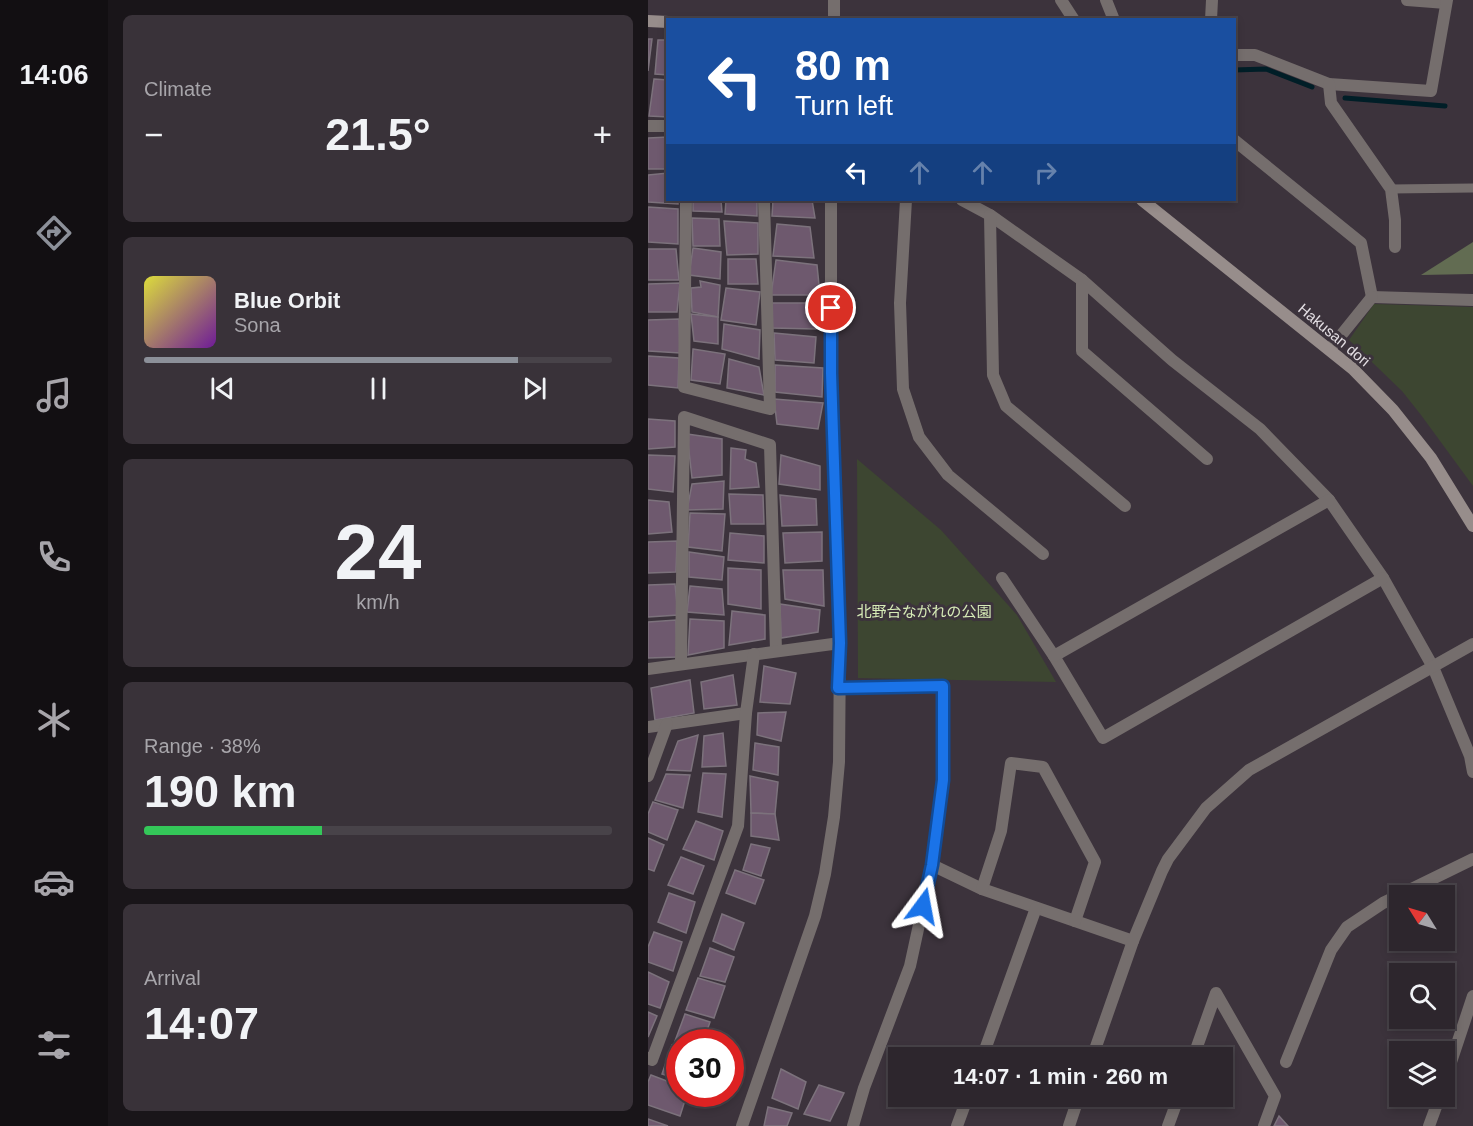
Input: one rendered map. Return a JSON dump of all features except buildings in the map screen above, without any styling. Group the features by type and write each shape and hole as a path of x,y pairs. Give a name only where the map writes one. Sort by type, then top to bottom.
{"street":[{"path":"834,0 834,18"},
{"path":"1061,0 1073,18"},
{"path":"1106,0 1113,18"},
{"path":"1211,18 1212,0"},
{"path":"1236,55 1255,55 1329,84 1431,91 1446,2 1407,0"},
{"path":"648,21 666,22"},
{"path":"1329,84 1331,103 1391,189 1395,220 1395,247"},
{"path":"648,126 666,126"},
{"path":"1236,142 1361,243 1372,297"},
{"path":"686,201 684,387 770,409 765,201"},
{"path":"742,1126 814,916 825,874 834,817 839,762 840,643 831,373 831,201"},
{"path":"906,201 900,303 903,389 919,437 948,475 1043,554"},
{"path":"964,201 990,215 1082,280 1172,360 1260,429 1329,500 1383,578 1433,667 1470,756 1473,772"},
{"name":"Hakusan dori","path":"1143,201 1353,369 1393,410 1431,459 1473,526"},
{"path":"990,215 993,375 1006,406 1125,506"},
{"path":"1082,280 1082,351 1207,459"},
{"path":"1372,297 1473,300"},
{"path":"1330,349 1372,297"},
{"path":"681,664 684,417 770,445 776,650"},
{"path":"1054,656 1329,500"},
{"path":"1002,578 1054,656 1102,738 1383,578"},
{"path":"648,669 840,643"},
{"path":"1096,1047 1133,941 1168,859 1206,808 1249,770 1473,644"},
{"path":"648,1058 652,1060 738,826 746,713 754,654"},
{"path":"838,688 943,686 943,780 932,865 909,966 864,1088 853,1126"},
{"path":"648,727 746,713"},
{"path":"648,776 667,724"},
{"path":"982,889 1001,831 1011,763 1043,766 1095,862 1076,921"},
{"path":"1286,1062 1331,950 1347,927 1383,903 1473,859"},
{"path":"932,865 982,889 1133,941"},
{"path":"986,1047 1036,908"},
{"path":"1197,1047 1216,993 1275,1096 1264,1126"},
{"path":"1455,1050 1473,996"},
{"path":"957,1126 964,1107"},
{"path":"1069,1126 1075,1107"},
{"path":"1168,1126 1175,1107"},
{"path":"1430,1126 1436,1107"}],"lane":[{"path":"1391,189 1473,188"}],"green space":[{"path":"1473,242 1473,274 1421,275"},
{"path":"1374,304 1473,307 1473,486 1402,391 1349,340"},
{"name":"北野台ながれの公園","path":"857,459 941,530 1017,615 1056,682 858,678"}],"waterway":[{"path":"1236,70 1266,69 1312,87"},
{"path":"1345,98 1445,106"}],"route":[{"path":"831,308 840,643 838,688 943,686 943,780 932,865 923,906"}]}
